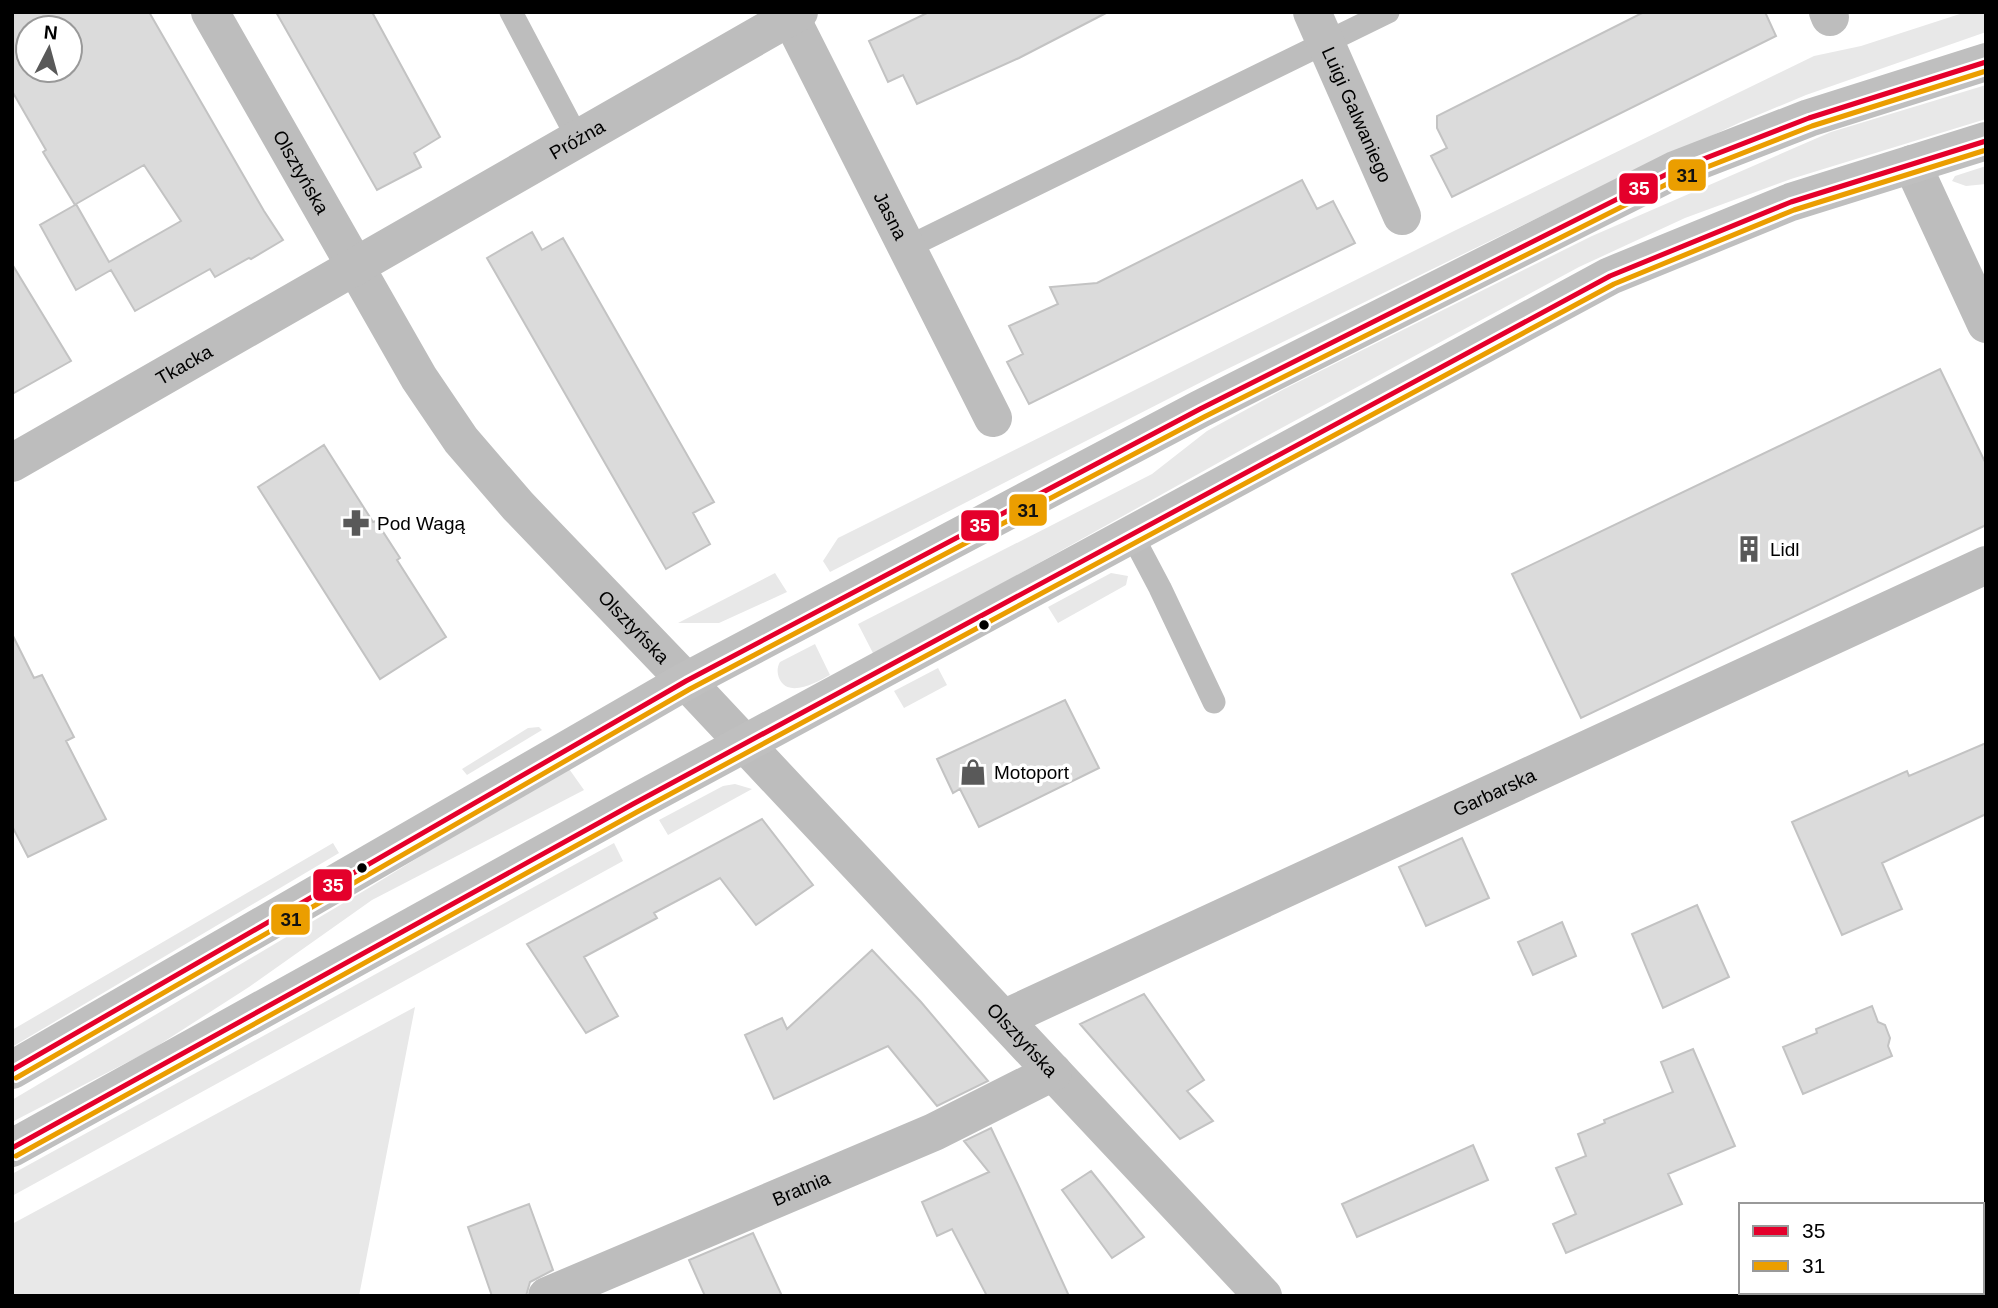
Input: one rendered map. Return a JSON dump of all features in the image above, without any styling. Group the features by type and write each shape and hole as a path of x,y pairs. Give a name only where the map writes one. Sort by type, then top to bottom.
{"street":[{"name":"Olsztyńska","path":"210,12 419,378 461,440 518,506 686,681 1262,1296"},
{"name":"Próżna","path":"356,267 793,14"},
{"name":"Jasna","path":"793,14 906,248 993,418"},
{"name":"Luigi Galwaniego","path":"1319,28 1402,216"},
{"path":"12,1070 686,681 1199,409 1675,170 1809,118 1986,62"},
{"path":"12,1148 744,744 1610,276 1791,202 1986,141"},
{"path":"1912,164 1986,324"},
{"name":"Tkacka","path":"12,463 356,267"},
{"name":"Garbarska","path":"1003,1019 1986,565"},
{"name":"Bratnia","path":"547,1296 934,1132 1053,1072"}],"lane":[{"path":"511,12 578,139"},
{"path":"906,248 1319,28 1388,12"},
{"path":"1132,535 1214,702"}],"shaded area":[{"path":"1966,12 1986,12 1986,32 1806,95 1741,122 1219,373 830,572 823,561 838,538 1456,230 1814,56 1861,46"},
{"path":"1986,85 1986,119 1791,179 1685,218 1579,267 1252,444 874,655 858,624 1152,474 1207,431 1284,389 1592,236 1831,132"},
{"path":"1986,166 1986,184 1966,186 1952,181 1955,176"},
{"path":"775,573 787,592 719,623 678,623"},
{"path":"1111,573 1128,576 1126,585 1058,623 1048,607"},
{"path":"815,644 830,675 803,687 783,684 778,674 780,662"},
{"path":"938,668 947,685 904,708 894,691"},
{"path":"539,727 542,730 467,775 462,769 528,728"},
{"path":"567,766 584,790 372,900 249,987 151,1050 12,1122 12,1100 367,889"},
{"path":"735,784 752,789 668,835 659,820 723,786"},
{"path":"333,843 339,853 12,1047 12,1030"},
{"path":"614,843 623,861 12,1196 12,1174"},
{"path":"415,1007 359,1296 12,1296 12,1224"}],"building":[{"path":"12,12 149,12 283,240 215,277 210,269 135,311 111,270 76,290 40,225 75,205 43,152 46,150 12,91","holes":["144,165 181,221 109,262 76,204"]},
{"path":"276,12 372,12 440,137 414,153 421,167 377,190"},
{"path":"929,12 1108,12 1019,58 917,104 903,75 888,82 869,41"},
{"path":"1644,12 1765,12 1776,36 1452,197 1431,156 1447,148 1437,128 1437,116"},
{"path":"1302,180 1317,209 1333,201 1355,243 1029,404 1007,362 1023,354 1009,326 1058,304 1050,287 1097,283"},
{"path":"532,232 542,250 563,238 714,502 693,513 710,544 666,569 487,258"},
{"path":"12,264 71,361 12,394"},
{"name":"Lidl","path":"1940,369 1986,464 1986,525 1581,718 1512,574"},
{"path":"324,445 373,522 376,521 400,558 397,560 446,637 380,679 258,487"},
{"path":"12,634 34,678 42,675 74,737 66,741 106,819 28,857 12,826"},
{"path":"1065,700 1099,768 979,827 960,789 953,793 937,759"},
{"path":"1986,743 1986,814 1882,863 1902,909 1842,935 1792,822 1907,771 1909,776"},
{"path":"762,819 813,885 756,925 720,878 654,913 657,918 584,957 618,1016 586,1033 527,944"},
{"path":"1462,838 1489,898 1426,926 1399,867"},
{"path":"1697,905 1729,977 1663,1008 1632,934"},
{"path":"1562,922 1576,956 1533,975 1518,942"},
{"path":"872,950 921,1002 988,1081 937,1106 888,1046 774,1099 745,1035 782,1018 787,1029"},
{"path":"1144,994 1204,1080 1187,1091 1213,1121 1180,1139 1080,1024"},
{"path":"1872,1006 1878,1022 1885,1025 1892,1056 1803,1094 1783,1047 1817,1033 1816,1029"},
{"path":"1693,1049 1735,1146 1668,1174 1682,1204 1566,1253 1553,1224 1576,1214 1556,1168 1586,1156 1578,1134 1605,1123 1604,1120 1673,1092 1661,1062"},
{"path":"991,1128 1069,1296 987,1296 952,1229 937,1236 922,1202 989,1172 964,1141"},
{"path":"1473,1145 1488,1180 1357,1237 1342,1204"},
{"path":"1091,1171 1144,1237 1112,1258 1062,1190"},
{"path":"529,1204 553,1270 530,1282 526,1296 492,1296 468,1227"},
{"path":"753,1233 782,1296 705,1296 689,1260"}],"transit line":[{"name":"35","path":"12,1070 686,681 1200,409 1675,170 1809,118 1986,62"},
{"name":"31","path":"16,1078 690,689 1204,417 1679,178 1812,126 1986,71"},
{"name":"35","path":"12,1148 633,804 1610,276 1791,202 1986,141"},
{"name":"31","path":"16,1156 637,812 1614,284 1794,210 1986,150"}],"place":[{"name":"Pod Wagą","path":"356,523"},
{"name":"Lidl","path":"1749,549"},
{"name":"Motoport","path":"973,772"}]}
